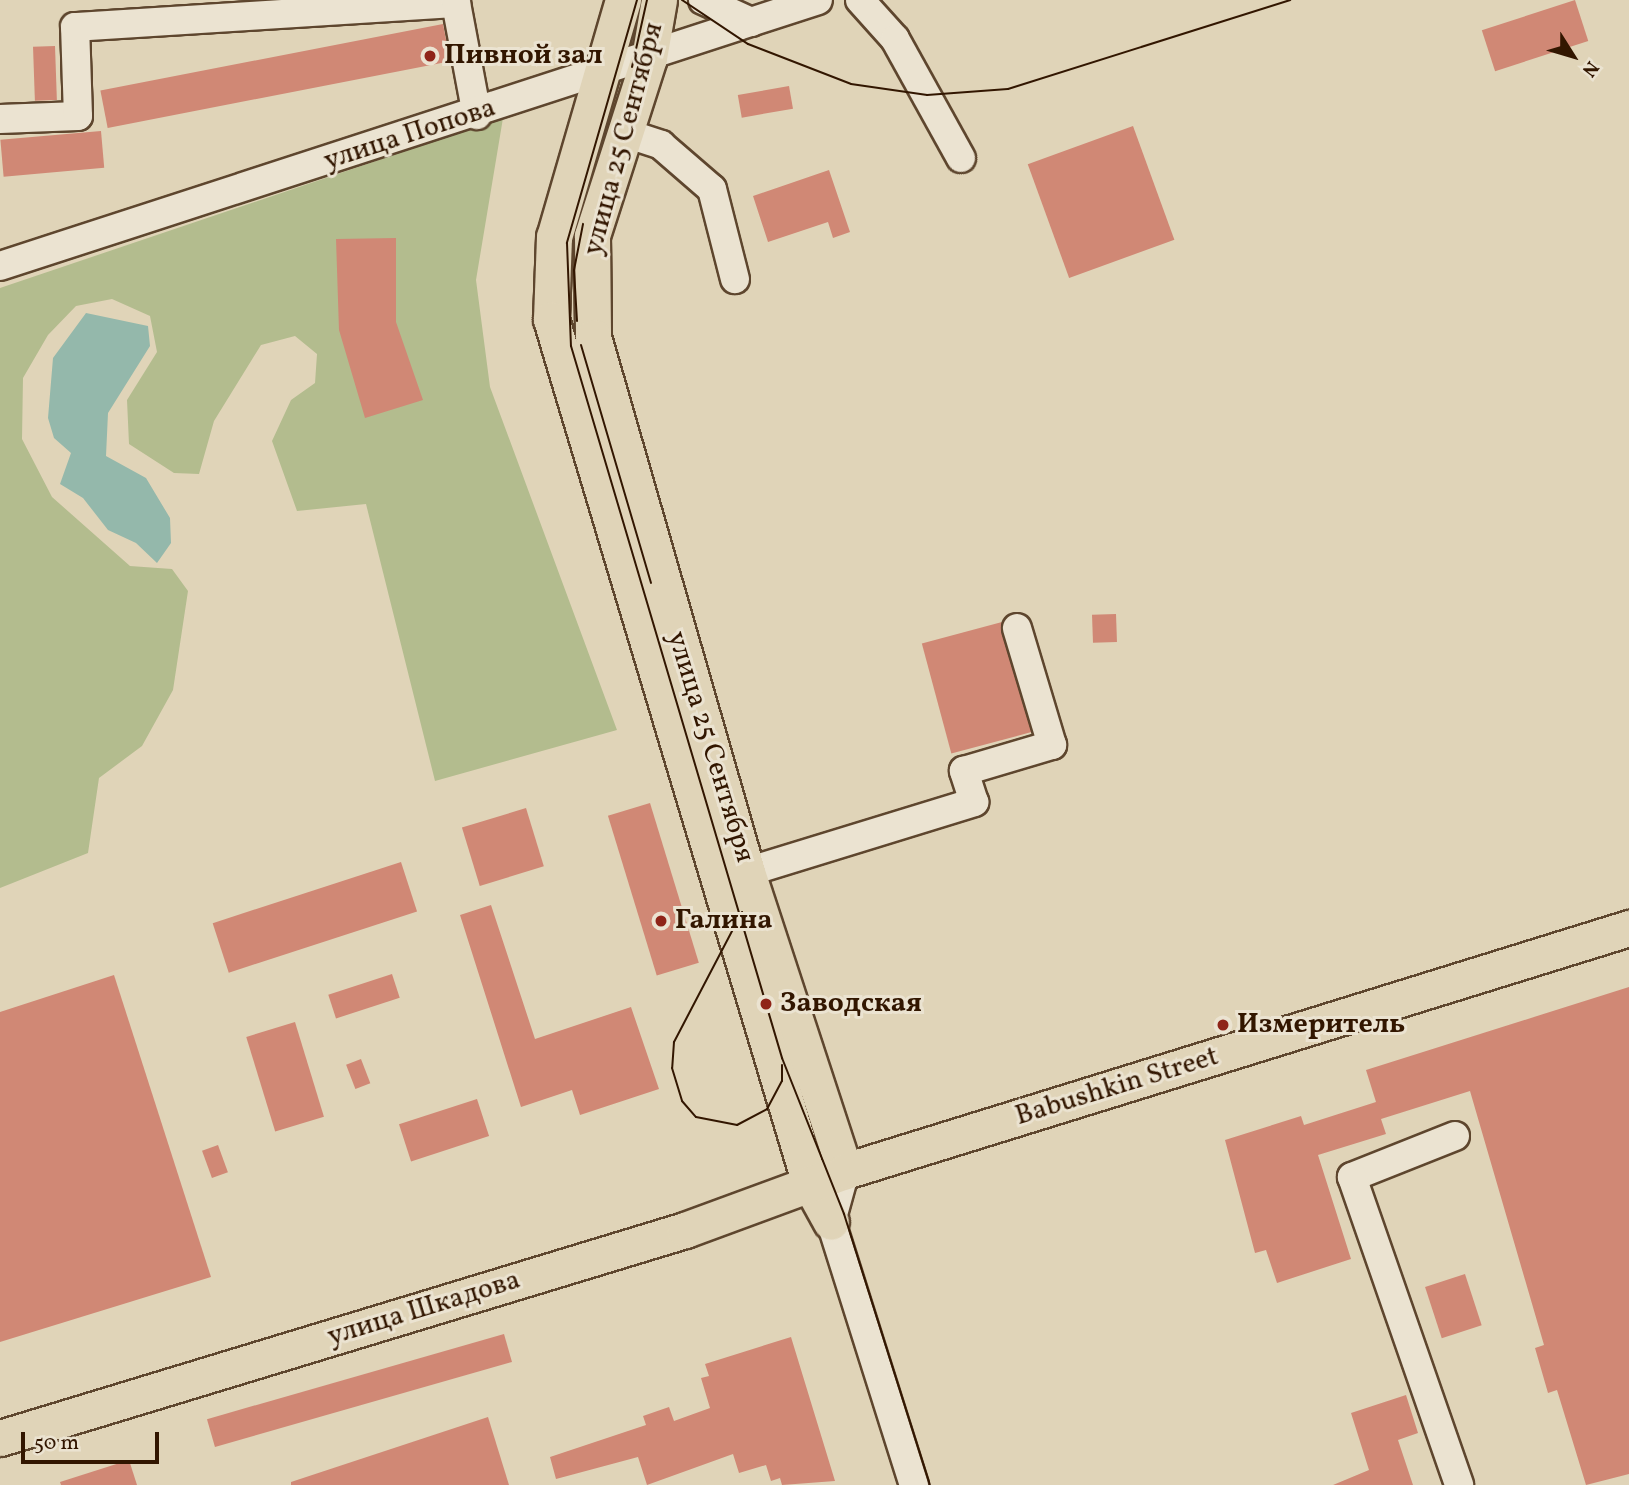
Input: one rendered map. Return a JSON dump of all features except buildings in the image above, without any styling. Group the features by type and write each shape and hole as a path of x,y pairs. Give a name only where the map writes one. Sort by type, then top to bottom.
{"main road":[{"path":"623,0 554,237 549,280 557,351 810,1184 831,1222"},
{"name":"улица 25 Сентября","path":"659,0 649,58 592,236 593,337 747,872 845,1171"},
{"name":"Babushkin Street","path":"845,1171 1629,928"},
{"name":"улица Шкадова","path":"0,1438 685,1230 845,1171"}],"street":[{"path":"703,0 751,22"},
{"name":"улица Попова","path":"0,266 477,115 818,0"},
{"path":"860,0 895,39 961,158"},
{"path":"0,119 78,116 75,27 456,2 477,115"},
{"path":"625,132 661,145 712,189 735,279"},
{"path":"747,872 974,802 964,771 1052,744 1017,628"},
{"path":"1455,1136 1352,1177 1459,1485"},
{"path":"845,1171 831,1222 914,1485"}],"green space":[{"path":"503,118 476,280 490,387 617,730 435,781 366,504 297,511 272,441 291,400 315,383 317,354 295,336 261,345 214,421 199,474 174,473 129,444 127,400 157,352 150,316 112,299 76,306 48,335 23,378 22,439 52,497 130,566 172,569 188,591 173,690 142,746 99,778 88,853 0,888 0,288"}],"water":[{"path":"86,313 148,326 150,346 108,413 106,456 146,478 170,518 171,543 157,563 136,543 108,530 83,498 60,484 71,453 54,438 48,418 53,358"}],"tram line":[{"path":"637,0 567,243 571,346 782,1058 844,1214 930,1485"},
{"path":"632,67 647,0"},
{"path":"682,0 748,44 851,84 927,95 1008,89 1290,0"},
{"path":"577,321 574,270 583,224"},
{"path":"581,345 651,583"},
{"path":"742,912 674,1042 672,1068 682,1101 696,1117 737,1125 767,1109 782,1081 782,1065"}],"place":[{"name":"Пивной зал","path":"430,56"},
{"name":"Галина","path":"661,921"},
{"name":"Заводская","path":"766,1004"},
{"name":"Измеритель","path":"1223,1025"}]}
